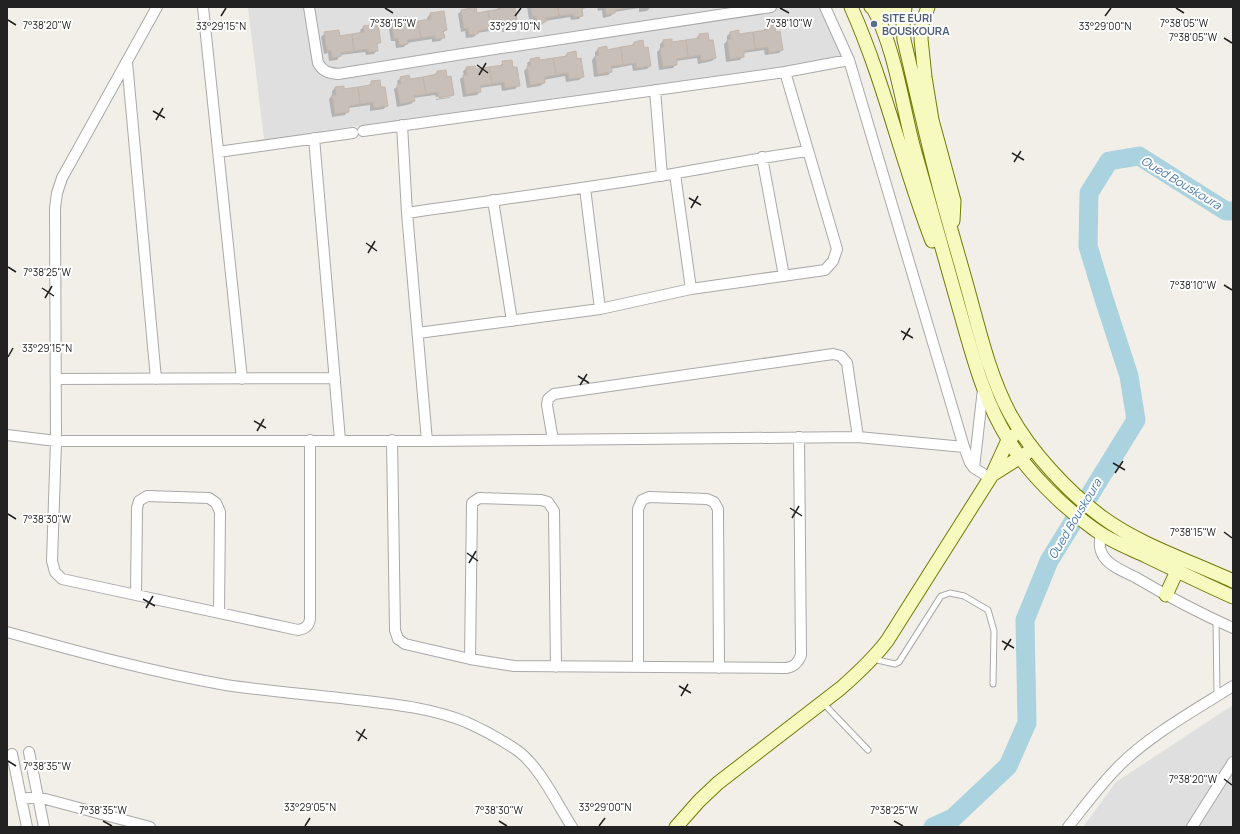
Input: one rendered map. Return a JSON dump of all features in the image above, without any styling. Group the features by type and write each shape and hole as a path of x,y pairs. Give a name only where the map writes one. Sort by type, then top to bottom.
{"main road":[{"path":"851,7 870,52 919,208 938,258 950,276"},
{"path":"872,7 879,19 888,44 908,126 950,276 983,386 1008,440 1020,458 1083,522 1101,534 1233,597"},
{"path":"872,7 886,10 896,7"},
{"path":"905,7 903,25 904,40 937,178 986,353 1010,414 1020,430 1063,483 1091,508 1124,531 1158,548 1233,581"},
{"path":"928,7 922,24 922,54 932,120 954,201 953,234"},
{"path":"676,827 699,801 718,783 852,679 872,659 887,641 991,477 1008,440 1020,430"},
{"path":"991,477 1034,448"},
{"path":"1166,595 1177,571"}],"street":[{"path":"157,7 62,178 57,193 55,208 56,441 52,561 56,572 62,579 298,630 305,628 310,622 310,440"},
{"path":"203,7 242,379"},
{"path":"309,7 318,63 323,70 328,73 338,74 456,54 771,7"},
{"path":"825,7 849,60 964,447 970,463 974,468 991,477"},
{"path":"363,131 785,72 849,60"},
{"path":"127,62 156,379"},
{"path":"418,333 600,309 692,289 825,270 833,261 837,249 785,72"},
{"path":"655,90 662,176"},
{"path":"402,125 407,213 426,441"},
{"path":"218,152 353,132"},
{"path":"314,138 340,440"},
{"path":"407,213 585,188 675,174 762,157 808,151"},
{"path":"762,157 784,276"},
{"path":"675,174 692,289"},
{"path":"585,188 600,309"},
{"path":"493,200 512,321"},
{"path":"553,440 547,405 548,399 554,394 833,354 841,356 847,363 858,437"},
{"path":"56,379 335,378"},
{"path":"974,468 983,386"},
{"path":"7,435 56,441 426,441 858,437 964,447"},
{"path":"392,440 396,635 402,642 410,646 470,659 514,666 786,668 794,665 801,655 799,437"},
{"path":"136,595 137,508 139,501 147,496 209,498 216,503 220,512 219,613"},
{"path":"638,667 638,509 642,500 649,497 707,499 714,502 718,509 719,668"},
{"path":"470,659 472,503 479,498 541,500 548,502 554,511 556,667"},
{"path":"1101,534 1099,540 1101,551 1108,561 1166,595 1233,628"},
{"path":"7,632 156,671 227,685 409,706 442,714 472,725 519,752 532,765 545,782 572,827"},
{"path":"1068,827 1118,766 1172,725 1233,686"},
{"path":"29,752 44,827"},
{"path":"12,754 27,827"},
{"path":"1192,827 1233,762"},
{"path":"21,799 38,797 150,827"}],"lane":[{"path":"872,659 895,664 899,662 941,596 950,593 964,596 988,610 994,631 992,684"},
{"path":"1216,620 1216,696"},
{"path":"822,702 868,750"}],"shaded area":[{"path":"248,7 827,7 853,57 264,139"},
{"path":"1233,705 1233,827 1083,827 1116,782"}],"building":[{"path":"476,7 477,13 488,11 491,28 478,31 478,34 469,35 468,28 464,29 461,10"},
{"path":"501,7 515,7 517,20 513,21 515,28 505,30 505,26 491,28 488,11 501,9"},
{"path":"531,7 558,7 559,16 546,18 546,22 537,23 536,16 532,16"},
{"path":"558,7 586,8 582,8 583,16 574,17 573,14 559,16"},
{"path":"605,7 628,8 615,10 615,13 606,15"},
{"path":"444,11 447,30 443,31 445,38 435,39 435,36 421,38 418,21 431,19 430,13"},
{"path":"406,17 407,23 418,21 421,38 407,40 408,44 399,45 398,38 394,39 391,19"},
{"path":"378,24 381,43 377,43 378,51 369,52 368,49 354,51 352,34 364,32 363,26"},
{"path":"775,25 776,32 780,31 783,50 769,53 768,47 755,49 753,32 767,30 766,26"},
{"path":"339,30 340,36 352,34 354,51 341,53 341,56 332,58 331,50 327,51 324,32"},
{"path":"739,30 739,34 753,32 755,49 744,51 744,57 730,59 727,40 731,39 730,32"},
{"path":"708,33 709,40 713,40 716,58 701,61 701,55 688,57 686,40 699,38 699,34"},
{"path":"672,39 672,42 686,40 688,57 677,59 677,65 663,67 660,48 664,47 663,40"},
{"path":"643,40 644,48 648,47 651,66 636,68 636,63 623,65 621,47 634,45 634,42"},
{"path":"607,46 607,50 621,47 623,65 611,66 612,72 598,74 595,56 599,55 598,48"},
{"path":"576,51 577,59 581,58 584,77 569,79 568,73 556,75 553,58 567,56 567,53"},
{"path":"539,57 540,60 553,58 556,75 544,77 545,83 530,85 527,66 531,66 530,59"},
{"path":"512,60 513,67 517,67 520,86 505,88 504,82 492,84 489,67 503,65 502,61"},
{"path":"475,66 476,69 489,67 492,84 480,86 481,92 466,94 463,75 467,75 466,67"},
{"path":"446,70 447,77 451,76 454,95 439,98 438,92 426,94 423,77 437,74 437,71"},
{"path":"409,75 410,79 423,77 426,94 414,96 415,101 400,104 397,85 401,84 400,77"},
{"path":"380,80 381,87 385,87 388,106 374,108 373,102 360,104 358,87 371,85 371,81"},
{"path":"344,86 344,89 358,87 360,104 349,106 349,112 335,114 332,95 336,95 335,87"}],"waterway":[{"name":"Oued Bouskoura","path":"933,827 953,818 1008,766 1027,723 1025,620 1049,561 1136,420 1129,376 1088,246 1089,193 1109,161 1139,156 1226,211 1233,211"}],"place":[{"name":"SITE EURI BOUSKOURA","path":"874,24"}]}
